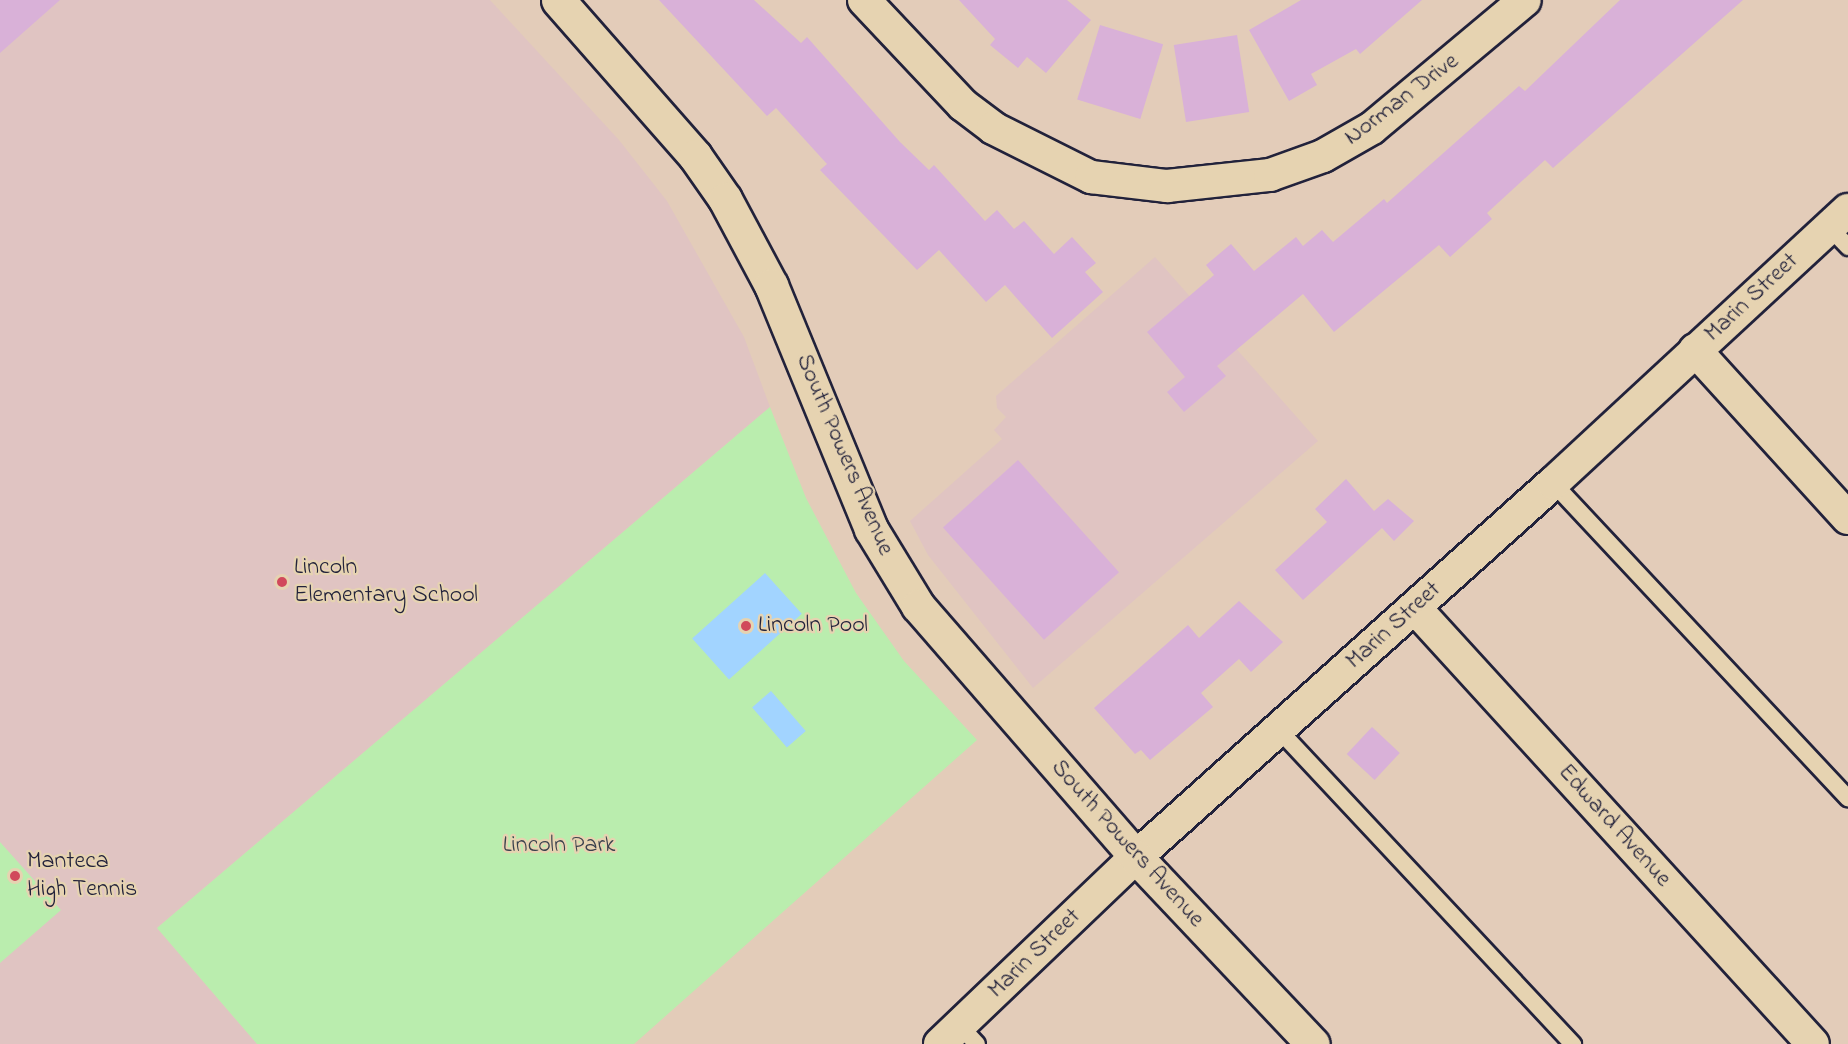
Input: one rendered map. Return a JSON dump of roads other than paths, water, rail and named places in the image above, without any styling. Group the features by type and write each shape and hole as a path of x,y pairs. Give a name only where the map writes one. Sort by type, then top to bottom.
{"street":[{"name":"South Powers Avenue","path":"558,0 695,156 725,199 771,285 871,529 918,606 1136,857 1313,1044"},
{"name":"Norman Drive","path":"864,0 963,105 993,128 1091,177 1167,186 1270,175 1323,156 1372,128 1525,0"},
{"name":"Marin Street","path":"959,1038 1136,857 1553,483 1695,350 1842,228"},
{"path":"1695,350 1848,518"},
{"name":"Edward Avenue","path":"1414,608 1813,1044"}],"lane":[{"path":"1553,483 1848,798"},
{"path":"1278,729 1573,1044"}],"water":[{"name":"Lincoln Pool","path":"765,573 802,614 729,679 692,639"},
{"path":"771,691 806,731 787,747 752,707"}],"place":[{"name":"Lincoln Elementary School","path":"282,582"},
{"name":"Lincoln Pool","path":"746,626"},
{"name":"Manteca High Tennis","path":"15,876"}],"park label":[{"name":"Lincoln Park","path":"559,846"}]}
